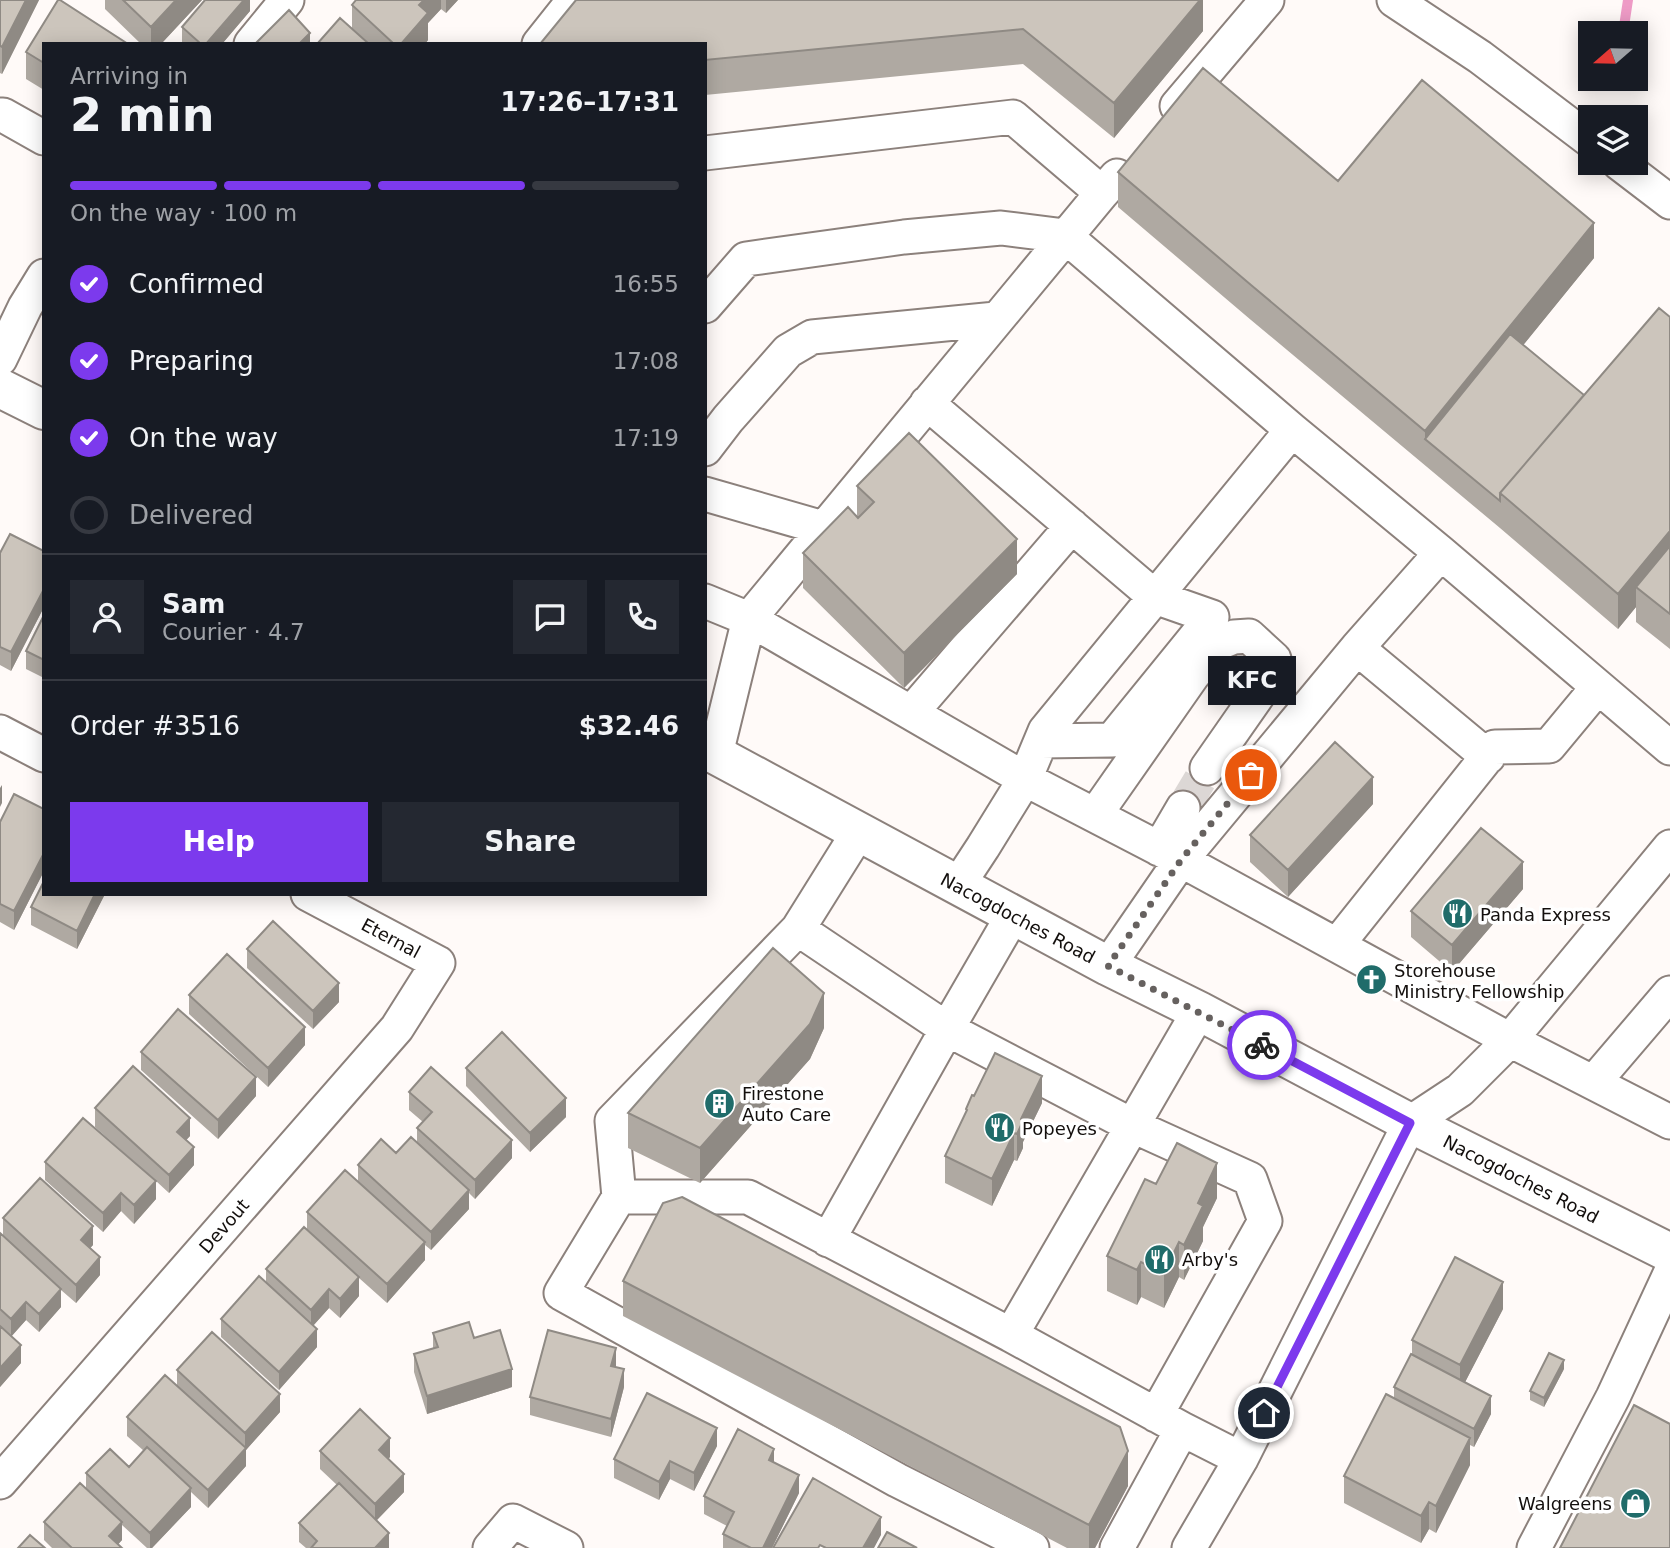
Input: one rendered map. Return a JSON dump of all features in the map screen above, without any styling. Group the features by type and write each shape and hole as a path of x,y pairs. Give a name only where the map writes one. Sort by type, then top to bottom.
{"main road":[{"path":"0,388 42,409"},
{"name":"Nacogdoches Road","path":"710,752 1108,966 1670,1254"}],"street":[{"path":"253,42 287,0"},
{"path":"541,42 574,0"},
{"path":"710,752 748,619 1065,236 1267,0"},
{"path":"1394,0 1480,57 1578,131"},
{"path":"0,115 42,137"},
{"path":"707,153 1013,117 1102,193"},
{"path":"1635,175 1670,202"},
{"path":"707,304 746,259 904,237 1001,228 1065,236 1670,748"},
{"path":"0,359 23,303 42,279"},
{"path":"707,446 788,351 812,337 996,319"},
{"path":"927,403 1155,597 1212,617 1253,613"},
{"path":"958,885 1024,779 1045,732 1292,430"},
{"path":"707,495 823,528"},
{"path":"911,713 1072,526"},
{"path":"1108,966 1170,855 1441,553"},
{"path":"707,602 748,619 1024,779 1170,855 1510,1040 1670,1122"},
{"path":"1041,741 1112,740 1212,617"},
{"path":"1095,815 1193,675 1219,643 1234,636 1249,636 1274,659 1260,692 1207,768"},
{"path":"1357,648 1488,757"},
{"path":"1337,945 1495,747 1549,746 1598,687"},
{"path":"0,732 42,754"},
{"path":"1170,855 1183,808"},
{"path":"858,832 798,929 612,1121 619,1197 561,1293 897,1480 1032,1548"},
{"path":"1189,1548 1241,1459 1410,1123 1460,1090 1510,1040 1670,847"},
{"name":"Eternal","path":"312,896 438,962"},
{"path":"828,1240 1013,915"},
{"path":"798,929 947,1028 1131,1125 1250,1179 1265,1221 1169,1422 1117,1548"},
{"name":"Devout","path":"0,1482 397,1028 438,962"},
{"path":"1594,1082 1670,993"},
{"path":"1011,1335 1199,1011"},
{"path":"619,1197 748,1197 1241,1459"},
{"path":"1534,1548 1625,1403 1670,1274"},
{"path":"490,1548 513,1521 566,1548"}],"building":[{"path":"0,0 26,0 2,47 0,46"},
{"path":"58,0 125,42 42,42 42,62 26,52"},
{"path":"123,0 176,0 151,27"},
{"path":"205,0 244,0 208,42 199,42 182,27"},
{"path":"356,0 424,0 419,5 428,13 403,42 392,42 352,5"},
{"path":"576,0 1200,0 1114,103 1023,29 707,60 707,42 542,42"},
{"path":"289,10 310,33 301,42 257,42"},
{"path":"340,18 367,42 319,42"},
{"path":"1203,68 1338,181 1422,80 1594,223 1425,431 1118,172"},
{"path":"1659,308 1670,317 1670,531 1618,594 1500,493"},
{"path":"1510,334 1584,395 1500,493 1500,501 1425,439"},
{"path":"909,433 1017,539 904,653 803,553 848,507 858,518 874,502 857,486"},
{"path":"10,534 42,550 42,593 11,652 0,647 0,553"},
{"path":"1670,546 1670,614 1636,587"},
{"path":"42,619 42,659 26,651"},
{"path":"1335,742 1373,777 1288,870 1250,835"},
{"path":"14,794 42,808 42,857 14,911 0,904 0,822"},
{"path":"1481,828 1523,862 1452,945 1411,911"},
{"path":"42,885 42,896 94,896 77,931 31,907"},
{"path":"273,921 339,983 313,1011 247,949"},
{"name":"Firestone Auto Care","path":"773,948 824,993 810,1024 700,1148 628,1113"},
{"path":"227,954 305,1027 268,1068 189,995"},
{"path":"178,1009 256,1077 218,1120 141,1052"},
{"path":"502,1032 566,1098 530,1133 466,1068"},
{"path":"995,1053 1042,1076 1021,1119 1023,1121 1017,1134 1014,1133 992,1179 945,1156 972,1095 974,1096"},
{"path":"133,1066 190,1118 177,1132 194,1147 169,1175 95,1108"},
{"path":"431,1067 512,1140 475,1180 417,1128 432,1112 409,1092"},
{"path":"83,1118 156,1181 134,1205 121,1193 103,1213 45,1162"},
{"path":"411,1137 469,1190 431,1232 358,1165 381,1139 396,1153"},
{"path":"1177,1143 1217,1163 1198,1203 1203,1206 1184,1245 1179,1242 1164,1273 1141,1262 1137,1270 1107,1256 1145,1179 1156,1184"},
{"path":"345,1170 425,1242 387,1284 307,1212"},
{"path":"40,1178 93,1226 81,1240 100,1257 76,1285 3,1218"},
{"path":"682,1197 1120,1427 1128,1451 1089,1525 623,1281 663,1203"},
{"path":"304,1227 359,1277 340,1299 329,1289 311,1310 266,1269"},
{"path":"0,1233 61,1289 39,1314 26,1302 11,1319 0,1309"},
{"path":"1455,1257 1503,1282 1460,1365 1412,1340"},
{"path":"259,1276 317,1329 279,1372 221,1319"},
{"path":"469,1322 474,1338 500,1330 512,1369 427,1396 414,1354 438,1347 433,1333"},
{"path":"0,1326 21,1345 0,1368"},
{"path":"548,1330 616,1348 611,1366 624,1369 611,1419 530,1397"},
{"path":"212,1332 280,1394 245,1433 177,1370"},
{"path":"1549,1353 1564,1360 1544,1398 1530,1391"},
{"path":"1411,1354 1491,1396 1474,1429 1394,1387"},
{"path":"165,1375 246,1448 208,1490 127,1417"},
{"path":"647,1393 717,1428 694,1473 670,1461 659,1482 614,1459"},
{"path":"1386,1394 1470,1438 1436,1506 1429,1502 1421,1516 1344,1476"},
{"name":"Walgreens","path":"1634,1405 1670,1424 1670,1548 1560,1548"},
{"path":"360,1409 390,1438 379,1450 404,1474 375,1504 320,1451"},
{"path":"738,1429 774,1449 769,1460 799,1475 763,1548 751,1548 723,1534 734,1512 704,1496"},
{"path":"147,1447 191,1488 150,1533 86,1473 110,1449 129,1467"},
{"path":"813,1478 881,1517 863,1548 826,1548 820,1545 818,1548 773,1548"},
{"path":"80,1483 122,1522 109,1536 122,1548 72,1548 44,1522"},
{"path":"339,1483 389,1533 375,1548 311,1548 317,1541 299,1523"},
{"path":"887,1532 917,1548 878,1548"},
{"path":"30,1535 45,1548 18,1548"}],"waterway":[{"path":"1625,21 1628,0"}],"tunnel":[{"path":"1183,808 1207,768"}],"way so far":[{"path":"1251,775 1181,860 1108,966 1262,1045"}],"place":[{"name":"KFC","path":"1251,775"},
{"name":"Panda Express","path":"1457,914"},
{"name":"Storehouse Ministry Fellowship","path":"1371,980"},
{"name":"Firestone Auto Care","path":"719,1103"},
{"name":"Popeyes","path":"999,1128"},
{"name":"Arby's","path":"1159,1259"},
{"name":"Walgreens","path":"1635,1503"}],"route":[{"path":"1262,1045 1410,1123 1264,1413"}]}
